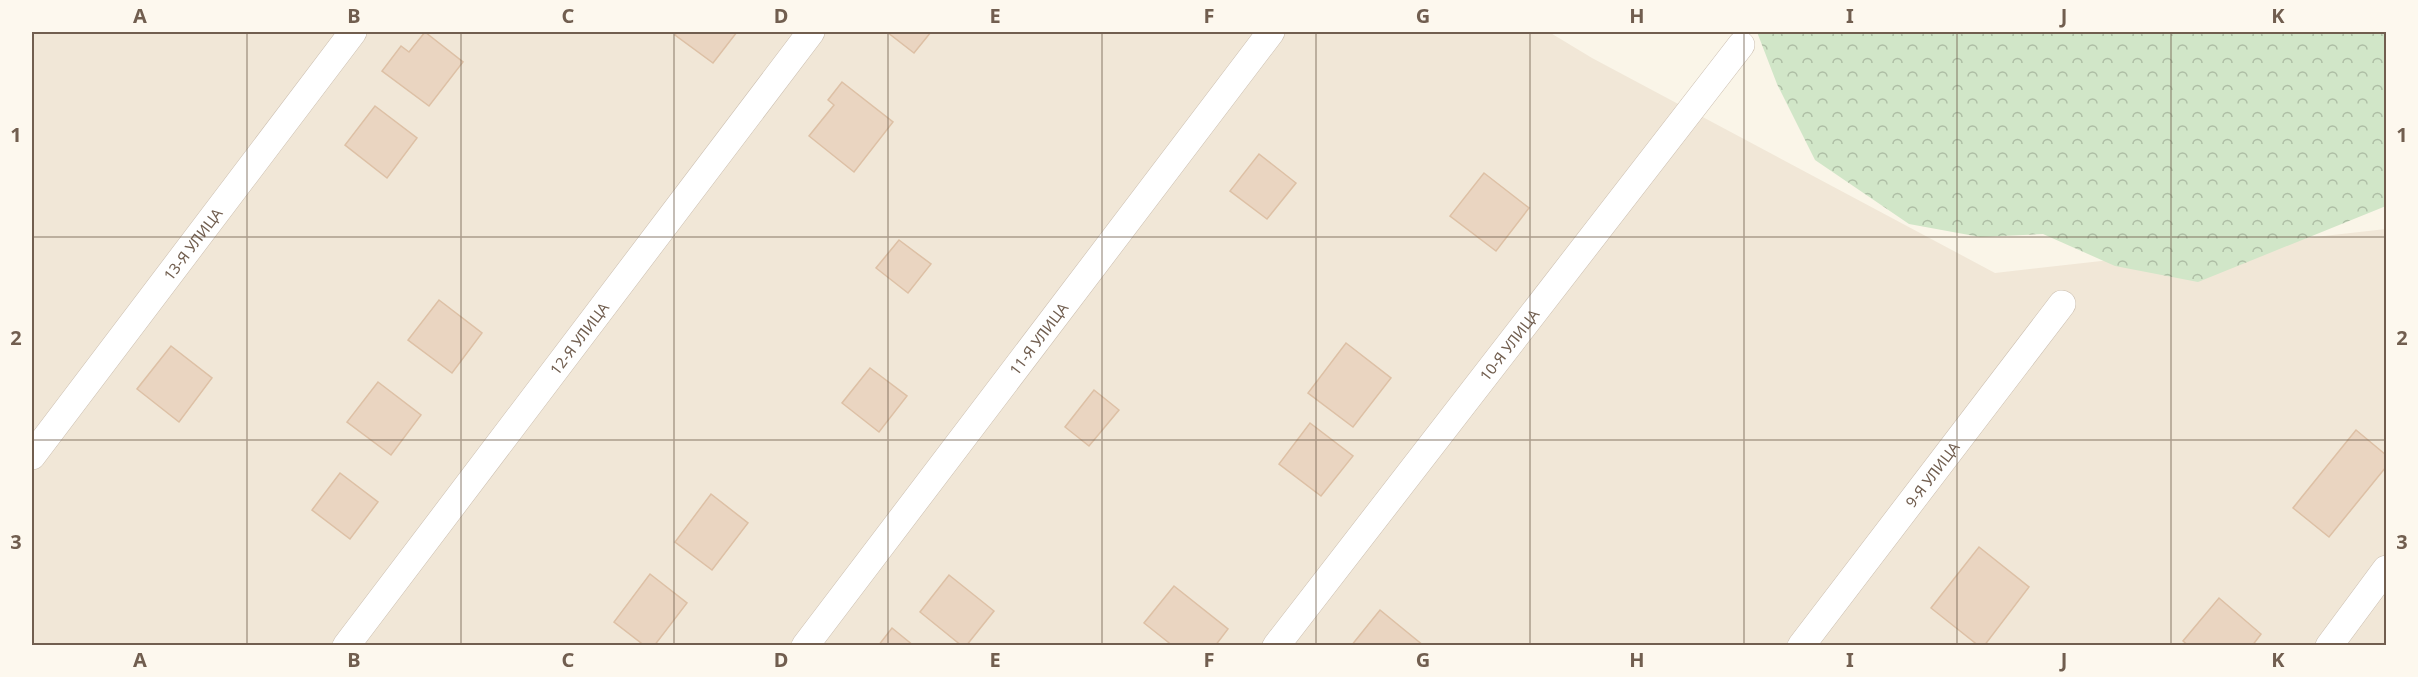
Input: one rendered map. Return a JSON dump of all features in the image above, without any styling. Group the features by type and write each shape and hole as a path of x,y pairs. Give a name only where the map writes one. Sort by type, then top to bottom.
{"street":[{"name":"13-Я УЛИЦА","path":"32,456 353,32"},
{"name":"12-Я УЛИЦА","path":"346,645 812,32"},
{"name":"11-Я УЛИЦА","path":"805,645 1271,32"},
{"name":"10-Я УЛИЦА","path":"1276,645 1741,45"},
{"name":"9-Я УЛИЦА","path":"1801,645 2062,304"},
{"path":"2329,645 2386,569"}],"shaded area":[{"path":"32,32 1549,32 1592,58 1995,273 2386,229 2386,645 32,645"}],"green space":[{"path":"1757,32 2386,32 2386,206 2198,282 2115,266 2043,234 1980,237 1909,224 1815,160 1777,84"}],"building":[{"path":"425,32 463,62 429,106 382,71 401,46 409,52"},
{"path":"677,32 737,32 713,63 675,35"},
{"path":"887,32 931,32 914,53"},
{"path":"842,82 893,122 854,172 809,136 834,105 828,100"},
{"path":"375,106 417,138 387,178 345,145"},
{"path":"1259,154 1296,183 1267,219 1230,191"},
{"path":"1484,173 1529,208 1496,251 1450,216"},
{"path":"899,240 931,264 908,293 876,268"},
{"path":"439,300 482,333 452,373 408,340"},
{"path":"1346,343 1391,378 1353,427 1308,393"},
{"path":"171,346 212,378 179,422 137,389"},
{"path":"870,368 907,396 879,432 842,403"},
{"path":"378,382 421,415 391,455 347,422"},
{"path":"1094,390 1119,410 1089,446 1065,427"},
{"path":"1310,423 1353,456 1321,496 1279,464"},
{"path":"2356,430 2386,455 2386,467 2329,537 2293,508"},
{"path":"340,473 378,502 350,539 312,510"},
{"path":"711,494 748,523 712,570 675,542"},
{"path":"1979,547 2029,587 1984,646 1979,646 1931,608"},
{"path":"650,574 687,603 654,646 645,646 614,622"},
{"path":"949,575 994,611 966,646 962,646 920,612"},
{"path":"1174,586 1228,629 1215,646 1173,646 1144,623"},
{"path":"2219,598 2261,634 2252,646 2189,646 2183,641"},
{"path":"1380,610 1424,646 1351,646"},
{"path":"892,628 914,646 878,646"}]}
